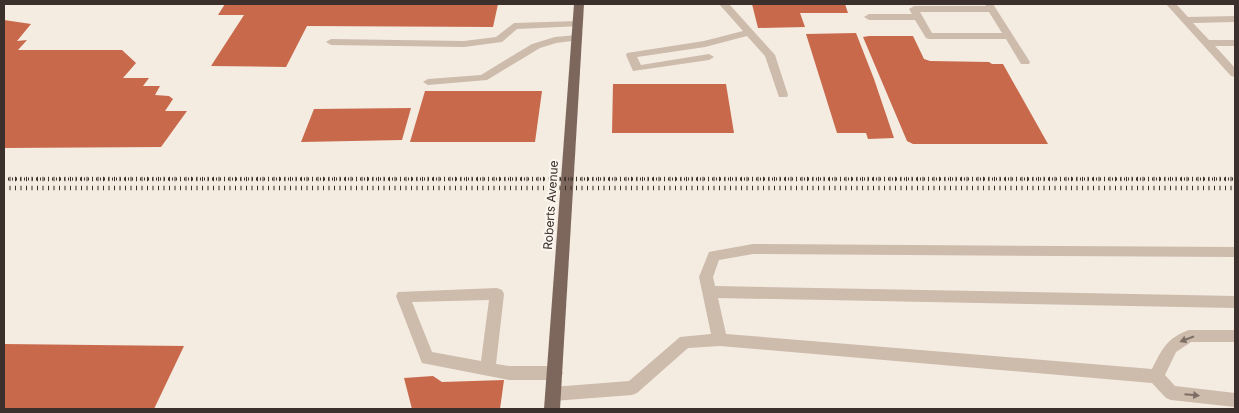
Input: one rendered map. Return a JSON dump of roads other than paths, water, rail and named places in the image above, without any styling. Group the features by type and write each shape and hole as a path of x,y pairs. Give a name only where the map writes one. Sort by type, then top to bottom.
{"main road":[{"name":"Roberts Avenue","path":"552,409 579,4"}],"lane":[{"path":"724,4 770,55 783,95"},
{"path":"1171,4 1234,72"},
{"path":"1008,36 929,36 914,10 990,7 1025,62"},
{"path":"869,17 918,17"},
{"path":"1186,20 1235,19"},
{"path":"331,42 464,44 499,40 514,26 577,31"},
{"path":"428,82 483,78 536,46 577,31"},
{"path":"709,57 638,69 631,55 705,44 749,32"},
{"path":"1207,43 1235,43"},
{"path":"720,340 706,277 714,256 754,249 1235,252"},
{"path":"709,292 1235,302"},
{"path":"488,369 497,294 403,296 427,358 509,373 555,373"},
{"path":"1156,376 1171,347 1189,336 1235,336"},
{"path":"554,394 632,388 685,342 720,340 1156,376 1171,394 1235,400"}],"railway":[{"path":"4,179 1235,179"},
{"path":"4,188 1235,188"}]}
